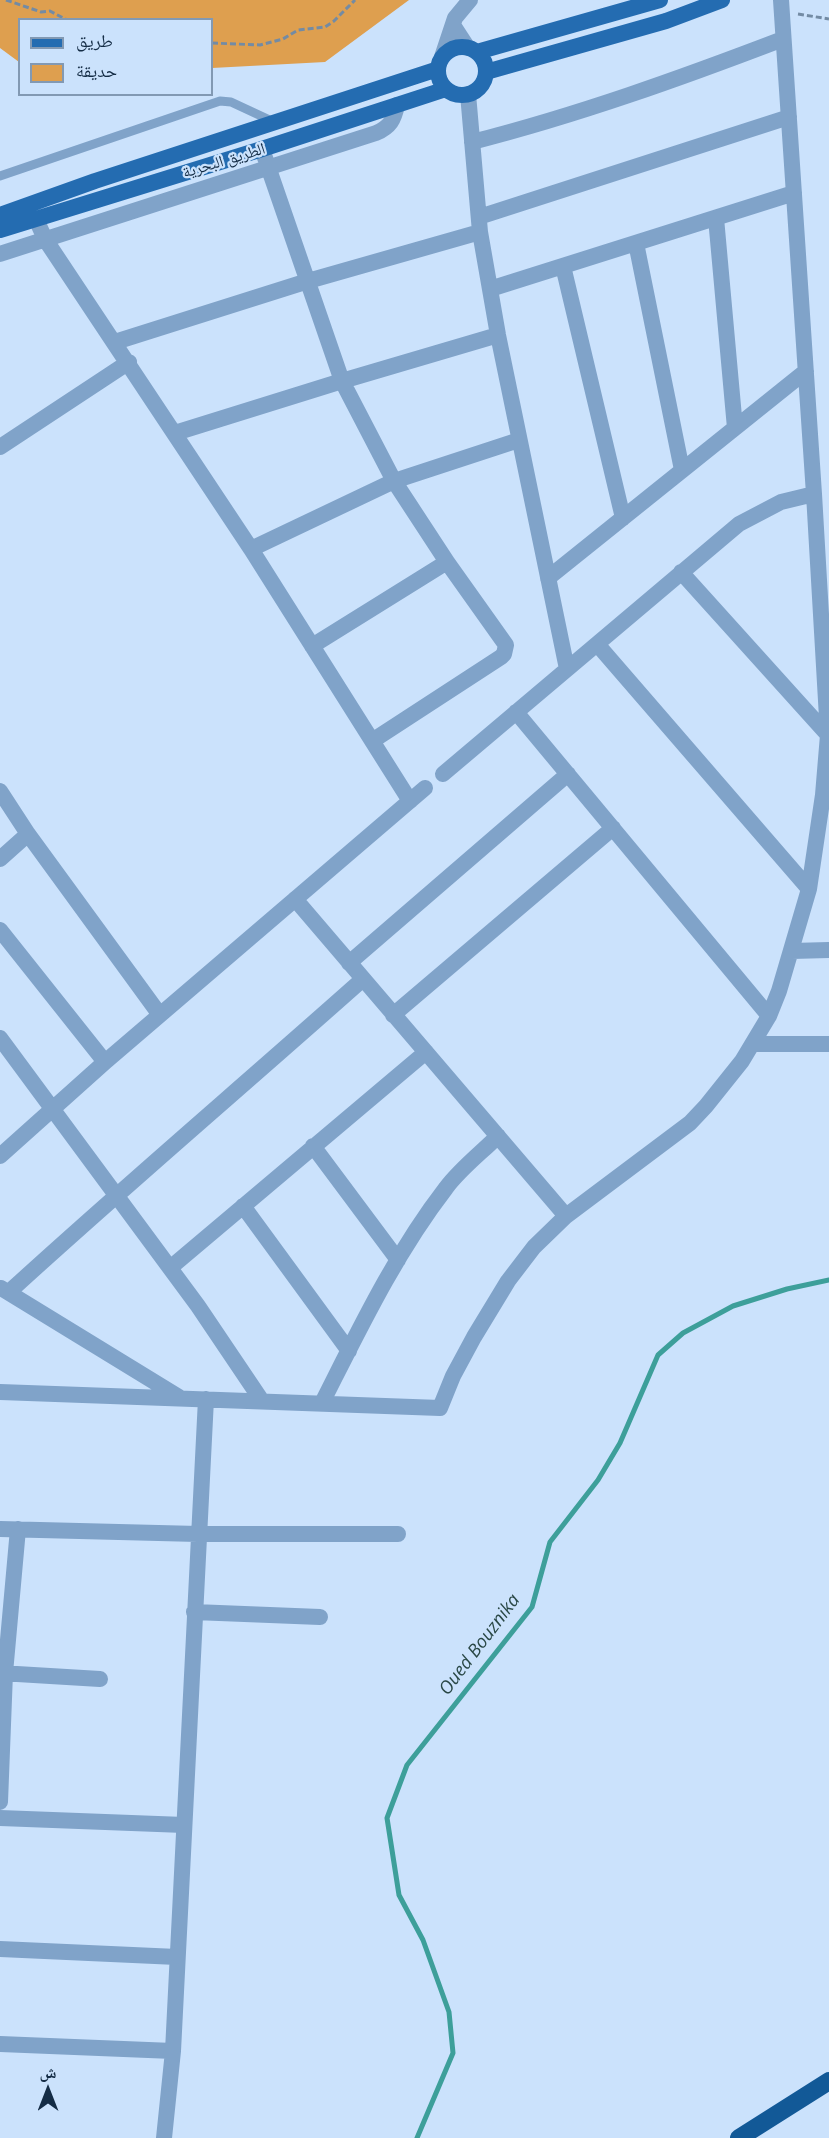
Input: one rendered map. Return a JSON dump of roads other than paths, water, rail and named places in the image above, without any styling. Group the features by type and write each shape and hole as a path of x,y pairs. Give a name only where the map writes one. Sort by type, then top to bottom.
{"highway":[{"path":"739,2138 829,2081"}],"main road":[{"path":"473,50 485,65 486,72 480,86 468,94 446,89 441,83 440,63 452,49 473,50 660,0"},
{"path":"486,72 666,21 722,0"},
{"name":"الطريق البحرية","path":"0,215 95,181 276,123 440,63"},
{"name":"الطريق البحرية","path":"0,231 446,89"}],"street":[{"path":"440,63 459,11 470,0"},
{"path":"0,1392 440,1408 453,1376 508,1281 534,1246 566,1216 690,1123 729,1079 754,1044 769,1016 792,951 809,889 826,795 828,735 827,649 814,494 781,6"},
{"path":"453,25 473,50"},
{"path":"472,142 586,110 783,39"},
{"path":"468,94 479,224 490,289 567,669"},
{"path":"0,254 384,130 395,117 397,105"},
{"path":"115,342 479,224 789,117"},
{"path":"262,149 342,381 394,481 447,562 506,645 504,654 372,741"},
{"path":"490,289 794,194"},
{"path":"716,218 735,428"},
{"path":"36,219 45,239 129,362 251,549 410,801"},
{"path":"636,243 682,470"},
{"path":"563,266 623,518"},
{"path":"175,433 498,335"},
{"path":"0,447 129,362"},
{"path":"548,578 806,370"},
{"path":"251,549 394,481 519,440"},
{"path":"443,774 681,572 750,517 781,502 814,494"},
{"path":"312,646 447,562"},
{"path":"681,572 828,735"},
{"path":"597,644 809,889"},
{"path":"516,712 769,1016"},
{"path":"349,963 568,774"},
{"path":"0,1156 160,1014 425,788"},
{"path":"0,791 28,834 160,1014"},
{"path":"393,1014 613,828"},
{"path":"0,859 28,834"},
{"path":"295,899 566,1216"},
{"path":"0,930 105,1062"},
{"path":"792,951 829,950"},
{"path":"180,1397 4,1290 229,1099 363,979"},
{"path":"0,1038 170,1268 262,1401"},
{"path":"754,1044 829,1044"},
{"path":"170,1268 426,1052"},
{"path":"322,1403 417,1228 447,1186 498,1136"},
{"path":"313,1146 398,1260"},
{"path":"243,1206 349,1351"},
{"path":"164,2138 173,2052 206,1399"},
{"path":"0,1529 198,1534 398,1534"},
{"path":"0,1802 3,1673 18,1529"},
{"path":"194,1612 320,1617"},
{"path":"3,1673 100,1679"},
{"path":"0,1818 184,1825"},
{"path":"0,1949 177,1957"},
{"path":"0,2044 173,2052"}],"lane":[{"path":"0,176 220,101 231,102 276,123"}],"waterway":[{"name":"Oued Bouznika","path":"417,2138 453,2053 449,2012 423,1940 399,1895 387,1818 407,1765 532,1607 550,1542 598,1480 620,1443 658,1355 683,1333 733,1306 787,1289 829,1280"}]}
